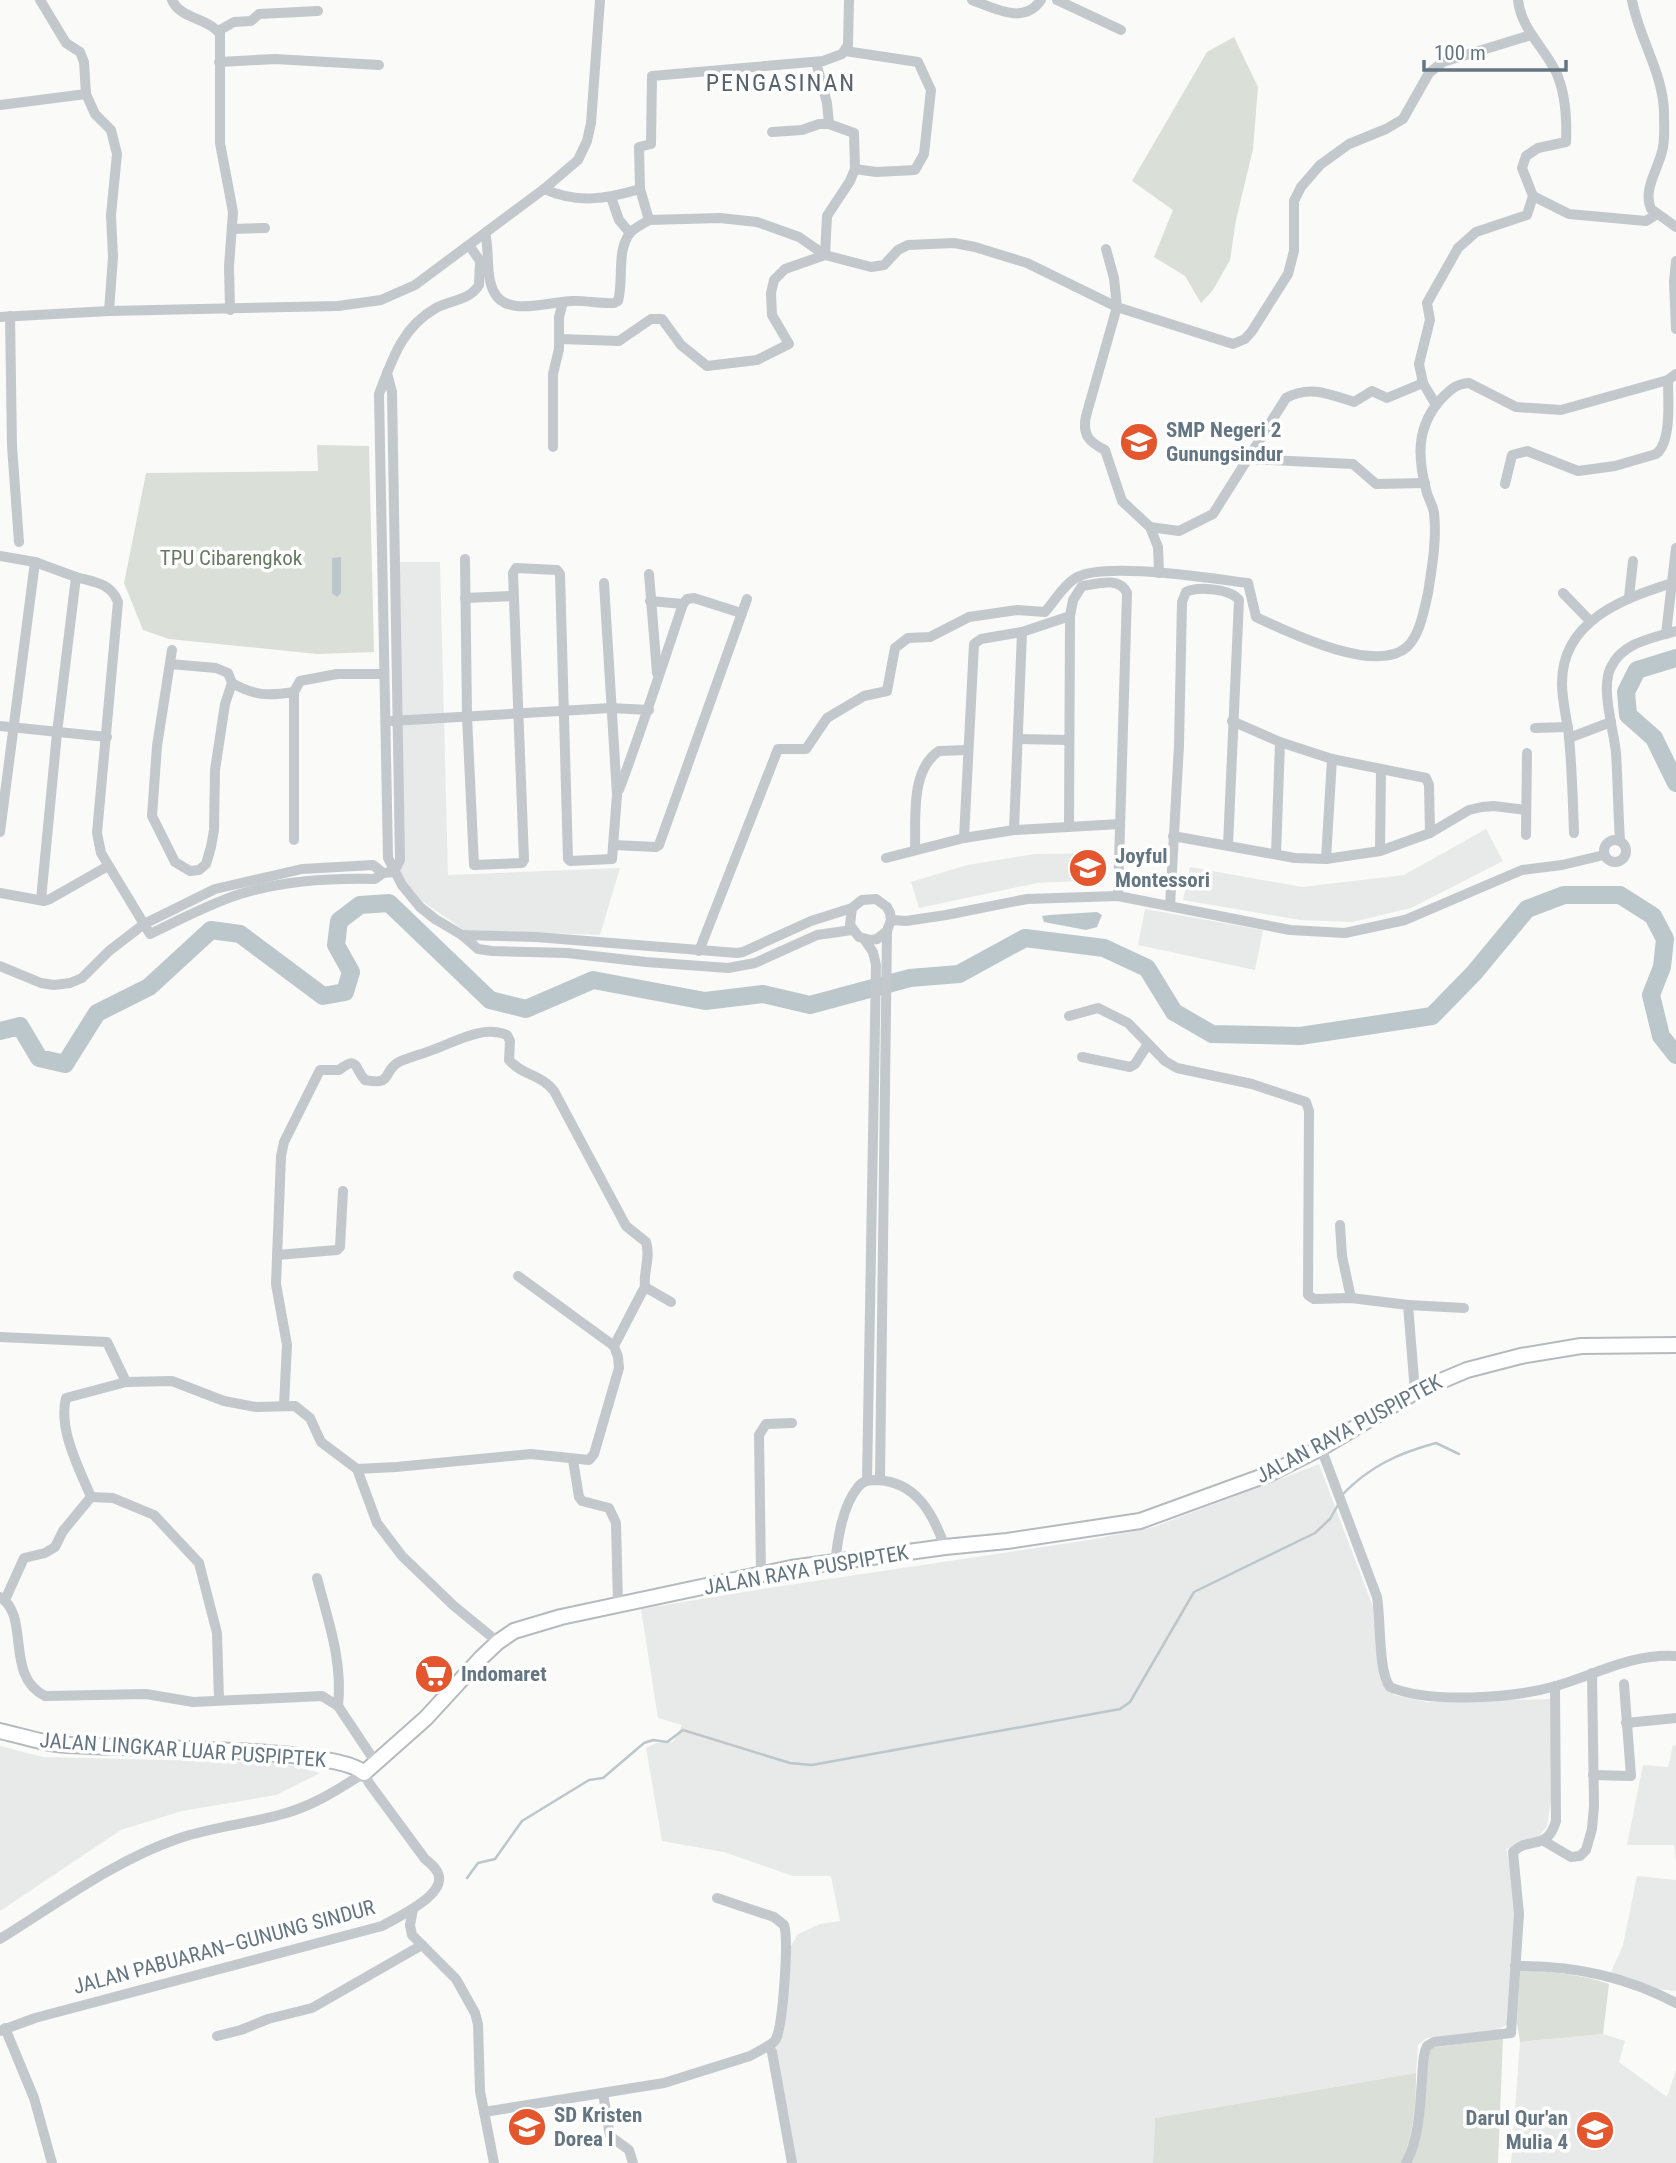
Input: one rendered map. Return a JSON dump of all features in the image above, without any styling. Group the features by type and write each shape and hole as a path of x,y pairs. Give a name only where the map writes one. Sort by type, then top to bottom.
{"main road":[{"name":"JALAN RAYA PUSPIPTEK","path":"364,1773 426,1718 498,1642 514,1631 561,1617 761,1574 1140,1521 1269,1474 1321,1448 1415,1392 1466,1370 1553,1350 1607,1345 1676,1345"},
{"name":"JALAN LINGKAR LUAR PUSPIPTEK","path":"0,1731 55,1744 274,1754 333,1761 359,1768 364,1773"}],"street":[{"path":"40,0 66,43 80,52 84,62 86,94 95,114 111,130 117,153 111,215 113,257 109,311"},
{"path":"172,0 177,8 218,31 220,41 220,143 233,212 229,266 230,310"},
{"path":"19,542 5,317 109,311 338,306 380,300 421,281 544,189 582,154 591,122 600,0"},
{"path":"649,220 640,189 639,147 651,144 652,76 816,62 835,58 845,51 849,34 849,0"},
{"path":"972,0 1017,14 1031,12 1041,0"},
{"path":"1057,0 1121,30"},
{"path":"1436,405 1423,383 1419,364 1430,320 1427,303 1458,247 1476,232 1527,215 1533,196 1522,168 1526,156 1538,148 1566,142 1567,115 1556,72 1523,21 1518,0"},
{"path":"1632,0 1660,85 1664,110 1663,148 1648,194 1649,205 1676,227"},
{"path":"218,31 234,22 251,21 259,14 318,11"},
{"path":"485,233 491,283 498,298 515,306 573,300 606,304 618,301 622,286 624,247 630,233 649,220 720,218 757,222 799,237 825,255 878,268 903,246 954,243 1012,257 1117,307 1233,344 1245,339 1288,274 1294,251 1294,201 1301,187 1320,165 1349,144 1403,119 1429,73 1443,62 1531,35"},
{"path":"845,51 918,62 932,90 924,154 915,170 876,172 855,169"},
{"path":"219,62 275,59 379,65"},
{"path":"816,62 827,103 829,124"},
{"path":"0,105 86,94"},
{"path":"772,132 803,130 819,124 829,124 853,132 855,169 827,216 825,255"},
{"path":"1663,148 1676,150"},
{"path":"544,189 581,199 611,197 640,189"},
{"path":"1533,196 1569,214 1646,221 1657,214"},
{"path":"611,197 619,220 630,233"},
{"path":"232,229 265,228"},
{"path":"388,872 389,615 379,394 405,334 420,318 439,307 469,296 480,285 480,261 469,245"},
{"path":"1106,249 1114,278 1117,307 1086,416 1085,431 1091,443 1105,450 1122,501 1150,527 1158,547 1159,573"},
{"path":"560,339 619,341 651,319 662,319 681,345 707,366 757,360 789,344 772,315 771,293 774,280 785,269 825,255"},
{"path":"1676,261 1676,329"},
{"path":"553,447 553,374 560,339 559,317 563,302"},
{"path":"699,951 778,748 806,749 827,718 864,696 887,691 895,648 908,638 930,637 968,617 1017,610 1045,612 1074,578 1098,570 1159,573 1248,583 1256,617 1328,648 1374,657 1404,650 1412,642 1421,620 1432,571 1435,528 1425,483 1422,430 1428,415 1452,387 1462,383 1477,386 1516,407 1561,410 1672,377 1666,438 1661,451 1615,466 1578,471 1527,451 1512,455 1506,484"},
{"path":"1150,527 1179,531 1213,514 1286,398 1300,390 1326,393 1354,402 1372,391 1387,398 1423,383"},
{"path":"1249,459 1353,464 1376,484 1425,483"},
{"path":"1620,840 1609,841 1604,847 1604,855 1609,861 1621,861 1626,850 1620,840 1616,751 1608,692 1610,668 1625,650 1637,642 1671,632 1676,548"},
{"path":"0,555 35,562 108,586 113,590 118,602 107,737 97,818 98,843 108,866 150,934 239,895 304,882 375,879 388,872"},
{"path":"465,559 467,716 474,865 522,863 524,860 514,569 558,571 568,859 610,860 614,845 617,795 604,583"},
{"path":"1629,597 1633,561"},
{"path":"0,832 35,562"},
{"path":"649,574 658,678"},
{"path":"41,900 76,577"},
{"path":"1069,827 1070,617 1073,600 1082,586 1107,582 1126,590 1118,896"},
{"path":"1574,833 1569,732 1563,707 1562,673 1570,647 1590,621 1629,597 1672,583"},
{"path":"1170,906 1182,602 1186,592 1191,589 1234,594 1239,600 1228,845"},
{"path":"1563,593 1590,621"},
{"path":"465,598 513,596"},
{"path":"617,795 649,710 683,604 687,599 694,598 741,613"},
{"path":"614,845 659,845 747,599"},
{"path":"650,601 683,604"},
{"path":"389,615 384,674 390,721"},
{"path":"964,838 974,643 1070,617"},
{"path":"1014,830 1022,632"},
{"path":"170,664 216,668 228,673 232,683 225,704 215,770 214,830 206,864 199,870 190,871 175,862 152,816 157,746 172,650"},
{"path":"293,840 294,692 300,681 317,676 384,674"},
{"path":"232,683 251,693 272,695 294,692"},
{"path":"390,721 611,708 649,710"},
{"path":"1232,721 1280,742 1332,759 1427,779 1430,833"},
{"path":"1535,728 1569,732 1611,722"},
{"path":"0,726 107,737"},
{"path":"1018,739 1069,740"},
{"path":"1276,854 1280,742"},
{"path":"915,849 918,789 929,761 939,751 967,750"},
{"path":"1526,835 1527,753"},
{"path":"1326,859 1332,759"},
{"path":"1380,851 1381,770"},
{"path":"1173,836 1295,858 1326,859 1380,851 1430,833 1469,810 1494,806 1526,810"},
{"path":"886,858 964,838 1014,830 1120,824"},
{"path":"864,939 877,939 889,925 1027,899 1118,896 1290,930 1345,933 1405,920 1522,870 1562,865 1604,855"},
{"path":"0,966 41,983 70,984 82,978 109,951 144,924 215,889 302,869 373,864 388,872 435,919 462,935 478,949 567,953 728,968 755,963 817,935 852,930"},
{"path":"0,893 50,899 108,866"},
{"path":"302,869 304,882"},
{"path":"462,935 536,937 699,951 743,952 811,921 852,908 862,900 876,899 887,907 889,925 880,1480"},
{"path":"852,908 849,919 852,930 864,939 873,952 876,965 867,1480"},
{"path":"536,937 536,952"},
{"path":"1069,1016 1098,1008 1128,1023 1165,1061 1184,1071 1252,1084 1306,1101 1309,1111 1307,1293 1312,1299 1351,1298 1464,1308"},
{"path":"284,1405 286,1334 276,1284 281,1156 284,1142 311,1090 317,1072 323,1069 339,1070 351,1063 365,1080 380,1081 386,1079 395,1064 465,1037 500,1032 509,1038 509,1060 513,1065 545,1080 554,1091 626,1226 646,1242 649,1257 644,1271 645,1287 614,1346"},
{"path":"1082,1057 1130,1067 1148,1044"},
{"path":"277,1255 337,1250 340,1247 343,1191"},
{"path":"1340,1225 1342,1256 1351,1298"},
{"path":"357,1469 530,1454 589,1460 594,1454 619,1368 614,1346 519,1276"},
{"path":"645,1287 671,1302"},
{"path":"1408,1305 1415,1392"},
{"path":"0,1337 107,1342 126,1382"},
{"path":"91,1497 67,1434 65,1400 69,1396 126,1382 172,1381 224,1401 256,1407 295,1406 310,1418 321,1442 357,1469 377,1523 386,1538 417,1573 498,1642"},
{"path":"761,1574 759,1435 766,1424 792,1423"},
{"path":"1321,1448 1377,1597 1383,1674 1390,1686 1412,1693 1482,1696 1519,1693 1555,1686 1638,1657 1676,1656"},
{"path":"573,1460 579,1497 582,1501 609,1508 616,1523 618,1604"},
{"path":"835,1563 844,1516 859,1485 867,1480 897,1483 910,1490 936,1523 945,1547"},
{"path":"91,1497 63,1531 55,1547 46,1553 24,1558 3,1599 13,1619 27,1682 34,1690 45,1696 146,1694 185,1702 314,1695 328,1699 338,1706 376,1763"},
{"path":"91,1497 113,1497 154,1515 199,1563 217,1633 219,1700"},
{"path":"317,1578 338,1662 338,1706"},
{"path":"1544,1841 1571,1857 1580,1856 1586,1850 1593,1818 1592,1673"},
{"path":"1593,1776 1631,1776 1624,1684"},
{"path":"1406,2163 1414,2142 1427,2046 1434,2042 1511,2034 1518,1893 1513,1853 1516,1849 1544,1841 1552,1834 1557,1813 1555,1686"},
{"path":"1626,1723 1676,1718"},
{"name":"JALAN PABUARAN–GUNUNG SINDUR","path":"3,2029 35,2018 382,1926 413,1909 438,1884 438,1874 381,1800 364,1773"},
{"name":"JALAN RAYA PUSPIPTEK","path":"0,1939 114,1868 155,1847 206,1830 279,1815 302,1807 331,1796 364,1773"},
{"path":"484,2112 664,2084 750,2056 776,2039 787,1955 784,1924 774,1917 717,1898"},
{"path":"413,1909 411,1932 456,1979 475,2013 478,2024 479,2077 494,2163"},
{"path":"217,2036 312,2008 422,1945"},
{"path":"1515,1966 1588,1972 1655,1993 1676,2003"},
{"path":"3,2029 34,2098 52,2163"},
{"path":"768,2046 772,2052 792,2163"},
{"path":"603,2093 610,2136 629,2150 633,2163"}],"shaded area":[{"path":"341,557 341,593 337,597 332,593 332,558"},
{"path":"390,562 440,562 448,875 620,868 600,935 464,930 422,901 401,877"},
{"path":"1486,829 1503,861 1411,908 1352,922 1300,920 1183,900 1190,867 1302,887 1404,875"},
{"path":"1101,853 1101,880 1037,883 919,908 911,882 967,865 1035,854"},
{"path":"1145,909 1263,930 1255,970 1138,945"},
{"path":"1097,912 1102,915 1097,927 1086,930 1044,922 1042,916 1049,915"},
{"path":"1319,1464 1376,1615 1383,1680 1394,1695 1427,1702 1550,1699 1553,1789 1547,1826 1537,1839 1506,1849 1517,1896 1508,2024 1498,2030 1427,2038 1418,2045 1416,2073 1155,2118 1153,2163 794,2163 773,2051 788,1951 798,1934 820,1924 840,1921 831,1876 793,1876 724,1852 662,1841 646,1748 656,1743 673,1742 682,1725 658,1718 641,1609 1089,1540 1154,1527"},
{"path":"1673,1745 1676,1746 1676,1862 1674,1845 1627,1845 1643,1765 1668,1767"},
{"path":"0,1746 43,1757 281,1763 320,1773 276,1795 182,1811 121,1830 0,1911"},
{"path":"1637,1876 1676,1880 1676,1991 1656,1989 1610,1975 1623,1945"},
{"name":"Darul Qur'an Mulia 4","path":"1603,2034 1625,2041 1619,2062 1667,2097 1676,2070 1676,2163 1511,2163 1520,2042"}],"green space":[{"path":"1234,37 1258,87 1253,149 1236,220 1230,260 1213,290 1201,303 1185,276 1154,257 1173,210 1132,181 1207,52"},
{"name":"TPU Cibarengkok","path":"317,445 369,446 374,652 317,654 169,639 143,630 124,583 146,473 318,471"},
{"path":"1520,1970 1576,1976 1609,1984 1603,2034 1520,2042 1517,2023"},
{"path":"1503,2038 1498,2163 1410,2163 1427,2055 1431,2048"},
{"path":"1416,2073 1413,2119 1401,2163 1153,2163 1155,2118"}],"waterway":[{"path":"1676,658 1637,670 1626,692 1628,715 1654,738 1676,783"},
{"path":"0,1031 20,1026 39,1058 65,1064 97,1013 149,987 211,930 240,934 323,996 345,992 351,972 336,945 339,921 360,905 389,903 490,1000 526,1009 593,980 705,1001 763,994 810,1005 910,978 959,974 1025,938 1104,948 1147,968 1174,1012 1212,1034 1300,1036 1432,1016 1474,973 1527,909 1564,895 1620,895 1653,916 1665,939 1662,967 1651,995 1661,1036 1676,1055"},
{"path":"1343,1494 1375,1468 1410,1451 1436,1443 1459,1454"},
{"path":"467,1878 478,1863 495,1859 522,1821 589,1780 603,1778 644,1743 653,1740 667,1742 683,1730 790,1763 812,1765 1120,1709 1130,1702 1194,1592 1315,1533 1330,1519 1339,1503"}],"place":[{"name":"SMP Negeri 2 Gunungsindur","path":"1139,442"},
{"name":"Joyful Montessori","path":"1088,868"},
{"name":"Indomaret","path":"434,1674"},
{"name":"SD Kristen Dorea I","path":"527,2127"},
{"name":"Darul Qur'an Mulia 4","path":"1595,2130"}],"district":[{"name":"PENGASINAN","path":"781,83"}]}
